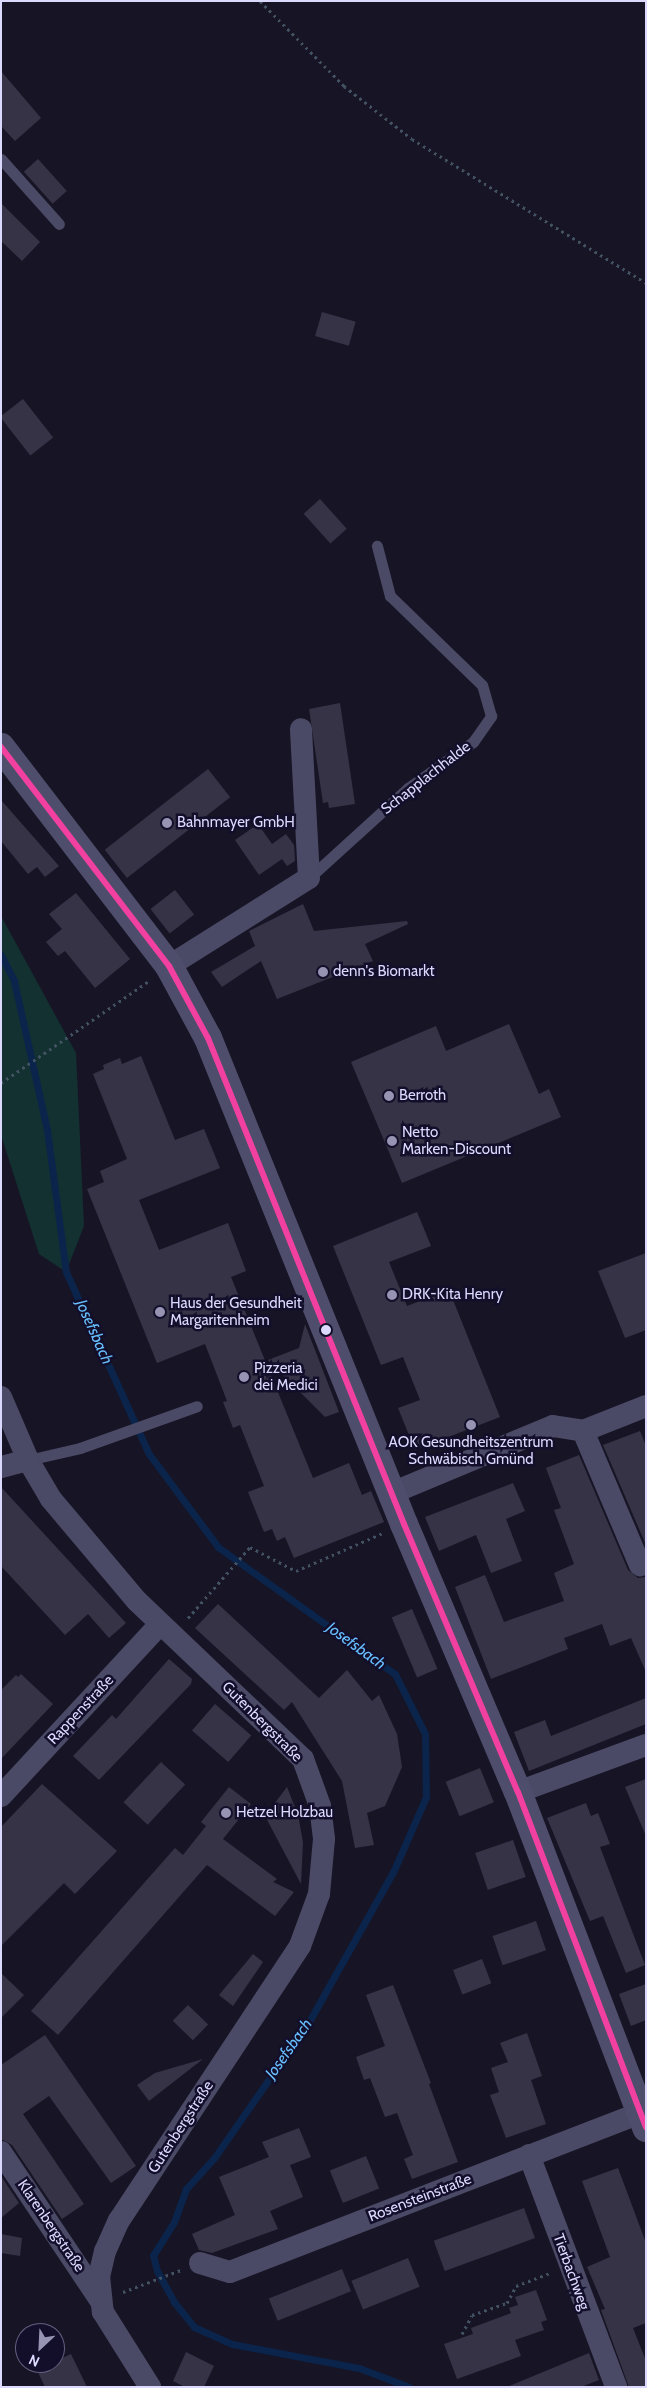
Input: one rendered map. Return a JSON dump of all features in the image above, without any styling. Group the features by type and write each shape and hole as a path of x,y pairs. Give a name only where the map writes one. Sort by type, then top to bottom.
{"main road":[{"path":"1,747 169,966 208,1038 254,1144 404,1524 518,1792 643,2120"}],"street":[{"path":"301,729 309,878"},
{"name":"Schapplachhalde","path":"169,966 309,878"},
{"name":"Gutenbergstraße","path":"1,1397 28,1460 52,1499 110,1572 166,1630 303,1759 320,1806 324,1839 319,1894 300,1946 119,2220 105,2251 99,2276 101,2301"},
{"path":"392,1493 553,1426 584,1431 646,1406"},
{"path":"584,1431 640,1565"},
{"path":"1,1467 28,1460"},
{"name":"Rappenstraße","path":"1,1796 166,1630"},
{"path":"518,1792 646,1745"},
{"name":"Rosensteinstraße","path":"200,2263 230,2272 529,2155 643,2120"},
{"name":"Klarenbergstraße","path":"1,2152 101,2301"},
{"name":"Tierbachweg","path":"529,2155 569,2267 616,2387"},
{"path":"101,2301 103,2312 150,2387"}],"lane":[{"path":"1,159 59,224"},
{"name":"Schapplachhalde","path":"309,878 408,788 473,742 491,716 482,685 390,596 376,546"},
{"path":"28,1460 80,1448 197,1406"}],"path":[{"path":"260,1 304,50 344,86 412,139 646,283"},
{"path":"1,1083 58,1046 169,966"},
{"path":"166,1630 216,1586 250,1546 296,1571 404,1524"},
{"path":"137,2286 200,2263"},
{"path":"462,2334 472,2316 507,2303 516,2286 569,2267"}],"green space":[{"path":"1,916 76,1053 84,1226 66,1272 39,1254 1,1135"}],"building":[{"path":"1,71 41,118 15,141 1,126"},
{"path":"38,159 67,191 53,204 24,172"},
{"path":"1,203 40,242 22,261 1,241"},
{"path":"322,312 356,322 349,346 315,336"},
{"path":"23,399 53,438 30,455 1,418"},
{"path":"320,499 347,529 330,543 304,514"},
{"path":"340,703 355,804 329,808 328,802 323,803 309,709"},
{"name":"Bahnmayer GmbH","path":"208,769 230,797 127,878 105,850"},
{"path":"1,800 59,866 45,877 37,867 28,874 1,841"},
{"path":"258,824 272,844 286,834 294,845 295,861 287,866 282,859 259,875 235,840"},
{"path":"175,890 194,914 170,934 151,909"},
{"path":"76,893 130,959 95,988 65,951 58,956 46,942 62,929 49,914"},
{"path":"303,904 314,931 407,921 408,924 365,944 373,961 277,999 261,961 222,987 211,972 255,946 249,931"},
{"path":"509,1024 539,1094 549,1089 561,1117 402,1183 351,1062 436,1026 446,1051"},
{"name":"Haus der Gesundheit Margaritenheim","path":"141,1056 175,1140 204,1129 220,1168 139,1200 159,1250 228,1223 246,1271 231,1277 313,1478 349,1463 362,1495 371,1491 384,1522 294,1558 285,1537 277,1541 272,1529 264,1532 248,1492 264,1486 240,1425 233,1428 223,1402 227,1401 205,1344 157,1363 87,1189 104,1182 100,1171 127,1159 93,1074 104,1069 103,1065 120,1058 122,1064"},
{"path":"417,1212 431,1246 389,1262 407,1306 449,1290 500,1417 415,1450 398,1408 420,1400 403,1357 381,1365 333,1246"},
{"path":"646,1253 646,1330 625,1338 598,1271"},
{"path":"305,1324 339,1412 325,1417 268,1360 299,1348"},
{"path":"640,1431 646,1446 646,1545 603,1445"},
{"path":"579,1455 628,1570 638,1578 646,1577 646,1672 631,1638 610,1646 602,1624 564,1638 568,1649 491,1679 455,1587 485,1575 504,1622 564,1601 554,1573 574,1564 554,1510 561,1508 546,1468"},
{"path":"513,1483 525,1511 506,1519 522,1561 491,1573 476,1535 439,1551 425,1517"},
{"path":"1,1487 126,1623 109,1638 88,1614 65,1635 1,1566"},
{"path":"218,1604 319,1698 347,1670 372,1701 379,1695 397,1734 402,1767 385,1806 367,1813 374,1845 355,1848 342,1781 292,1702 284,1710 195,1628"},
{"path":"412,1609 437,1669 417,1677 392,1618"},
{"path":"169,1659 192,1679 191,1684 99,1780 73,1756 112,1715 116,1719"},
{"path":"21,1674 53,1704 1,1759 1,1690 16,1675 18,1677"},
{"path":"646,1698 646,1724 529,1771 514,1732 545,1720 551,1736"},
{"path":"215,1704 251,1735 228,1762 192,1730"},
{"path":"161,1762 185,1785 148,1825 123,1802"},
{"path":"480,1768 494,1802 460,1816 446,1782"},
{"path":"646,1779 646,1836 625,1787"},
{"path":"42,1784 117,1851 75,1894 64,1883 1,1946 1,1827"},
{"path":"229,1787 251,1804 223,1839 277,1879 273,1882 294,1892 275,1916 207,1865 58,2035 31,2011 175,1848 183,1855 206,1826 201,1822"},
{"path":"287,1787 298,1815 303,1842 301,1884 265,1816"},
{"path":"586,1803 591,1816 598,1813 610,1844 600,1847 645,1965 626,1973 603,1916 590,1921 547,1818"},
{"path":"513,1840 526,1877 488,1890 475,1853"},
{"path":"536,1921 546,1950 503,1965 493,1936"},
{"path":"253,1954 263,1962 233,2006 219,1995"},
{"path":"482,1959 491,1983 462,1994 453,1970"},
{"path":"1,1973 24,1995 1,2018"},
{"path":"646,1984 646,2020 631,2026 619,1994"},
{"path":"393,1985 431,2083 429,2084 458,2162 412,2179 404,2159 413,2155 397,2113 385,2117 370,2078 364,2080 356,2057 385,2046 366,1995"},
{"path":"188,2005 208,2024 193,2040 173,2021"},
{"path":"527,2033 542,2076 531,2080 546,2124 506,2138 490,2095 499,2092 491,2068 508,2062 500,2043"},
{"path":"45,2035 136,2166 111,2183 49,2096 23,2114 84,2204 62,2219 12,2145 1,2139 1,2065"},
{"path":"203,2059 149,2101 137,2085 155,2073"},
{"path":"299,2128 311,2157 290,2165 303,2197 270,2211 278,2229 212,2253 199,2250 192,2234 235,2215 219,2177 269,2157 262,2142"},
{"path":"366,2156 379,2188 343,2203 330,2171"},
{"path":"618,2168 646,2243 646,2323 633,2328 646,2361 646,2387 629,2387 601,2310 605,2309 587,2267 610,2257 582,2181"},
{"path":"1,2176 19,2203 1,2218"},
{"path":"524,2208 535,2238 445,2271 434,2241"},
{"path":"1,2234 22,2238 20,2256 1,2253"},
{"path":"408,2258 420,2287 363,2310 351,2281"},
{"path":"342,2269 351,2291 278,2321 269,2299"},
{"path":"536,2290 547,2320 541,2322 544,2330 515,2340 521,2356 457,2379 444,2344 473,2334 471,2328 511,2313 509,2308 518,2305 515,2297"},
{"path":"186,2352 214,2366 204,2387 185,2387 173,2381"},
{"path":"589,2353 599,2380 581,2387 507,2387"},
{"path":"71,2354 87,2387 45,2387 38,2373 65,2373 65,2357"}],"waterway":[{"name":"Josefsbach","path":"1,955 14,981 47,1130 66,1272 149,1454 218,1547 395,1674 425,1734 426,1797 393,1872 310,2020 214,2158 186,2189 174,2222 153,2255 157,2271 174,2302 194,2327 232,2344 359,2368 409,2387"}],"transit line":[{"path":"1,747 169,966 208,1038 404,1524 518,1792 646,2127"}],"place":[{"name":"Bahnmayer GmbH","path":"167,823"},
{"name":"denn's Biomarkt","path":"323,972"},
{"name":"Berroth","path":"389,1096"},
{"name":"Netto Marken-Discount","path":"392,1141"},
{"name":"DRK-Kita Henry","path":"392,1295"},
{"name":"Haus der Gesundheit Margaritenheim","path":"160,1312"},
{"name":"Pizzeria dei Medici","path":"244,1377"},
{"name":"AOK Gesundheitszentrum Schwäbisch Gmünd","path":"471,1425"},
{"name":"Hetzel Holzbau","path":"226,1813"}]}
